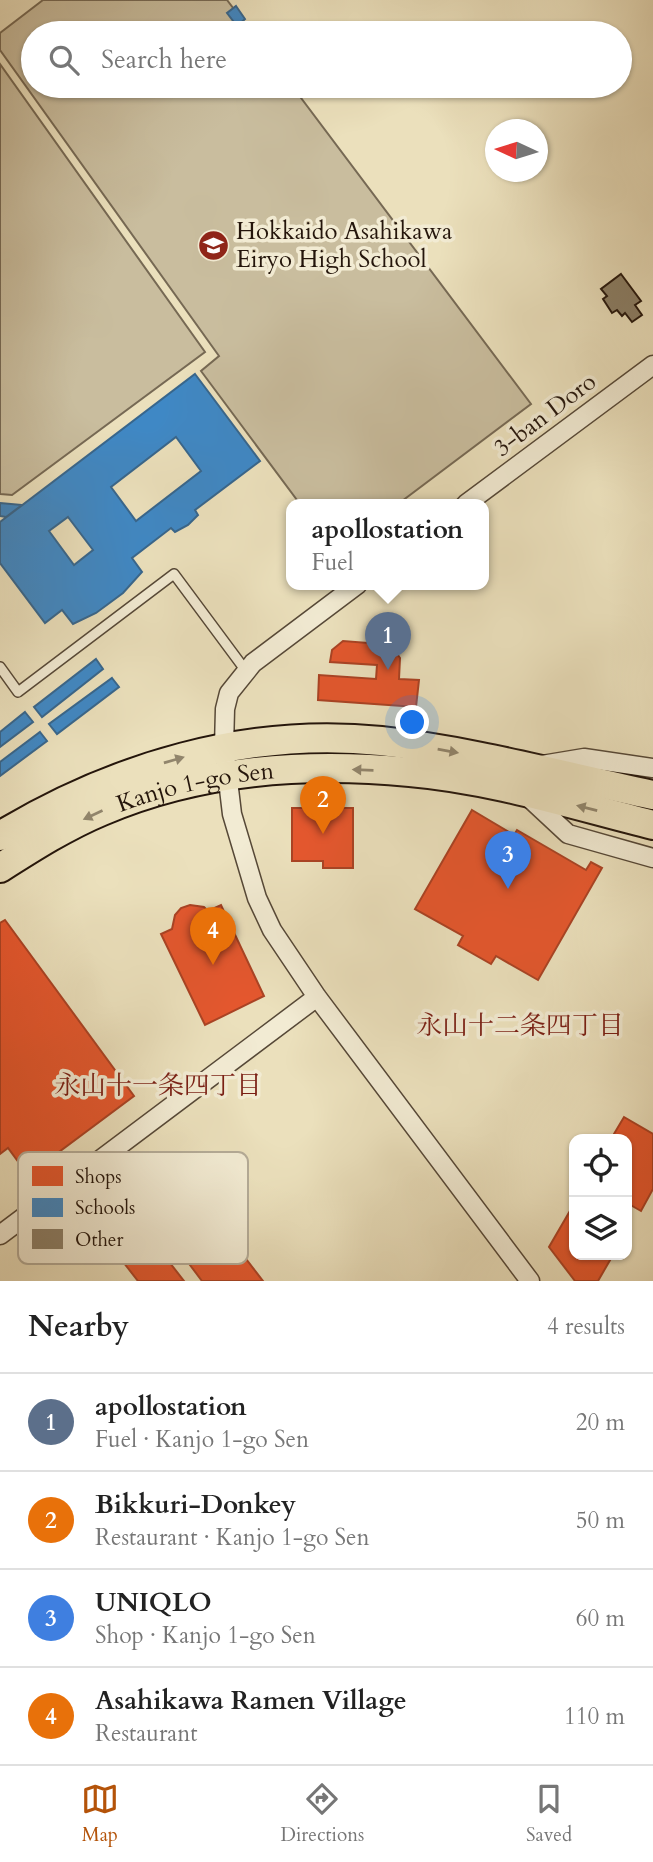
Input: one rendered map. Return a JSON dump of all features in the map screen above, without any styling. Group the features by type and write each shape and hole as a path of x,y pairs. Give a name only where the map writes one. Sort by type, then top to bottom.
{"main road":[{"name":"Kanjo 1-go Sen","path":"0,836 44,810 102,784 169,761 224,747 310,739 378,741 447,750 653,825"},
{"name":"Kanjo 1-go Sen","path":"0,868 33,846 102,811 153,792 280,769 410,772 523,779 653,795"}],"street":[{"name":"3-ban Doro","path":"474,499 653,365"},
{"path":"350,590 261,656 236,682 227,701 224,747 232,814 257,898 272,930 317,997 530,1281"},
{"path":"653,768 584,758 523,779 568,834 653,858"},
{"path":"110,1152 317,997"},
{"path":"0,1234 18,1221"}],"lane":[{"path":"0,667 18,692 174,574 246,671"}],"shaded area":[{"path":"43,0 227,0 243,21 21,21 21,79 0,50 0,33"},
{"path":"0,64 21,94 21,98 24,98 205,352 12,495 0,494"},
{"path":"34,98 301,98 531,404 405,499 296,499 201,371 219,356"}],"building: Shops":[{"path":"382,632 400,658 399,679 419,680 416,707 318,700 319,675 376,679 377,665 330,662 332,650 343,641 368,643"},
{"path":"292,808 353,808 353,868 323,868 323,861 292,861"},
{"path":"472,810 514,835 517,830 586,870 591,862 602,868 538,980 496,956 491,964 458,945 463,936 415,909"},
{"path":"190,905 204,907 208,911 221,905 264,996 205,1025 161,934 172,929 175,915 181,908"},
{"path":"5,920 134,1096 59,1152 18,1152 18,1162 8,1148 0,1154 0,923"},
{"path":"624,1117 653,1134 653,1189 641,1211 632,1206 632,1134 614,1134"},
{"path":"569,1213 569,1260 610,1260 598,1281 575,1281 549,1247"},
{"path":"248,1262 263,1281 202,1281 189,1264 248,1264"},
{"path":"125,1264 171,1264 184,1281 138,1281"}],"building: Schools":[{"path":"236,6 245,19 233,21 227,13"},
{"path":"195,374 260,461 195,510 198,515 188,525 175,532 171,528 132,558 142,572 123,593 96,613 73,624 62,610 45,623 0,563 0,522","holes":["176,437 201,471 136,521 111,487","68,517 93,550 74,565 49,531"]},
{"path":"0,503 22,505 6,517 0,516"},
{"path":"96,659 103,669 42,717 34,707"},
{"path":"112,678 119,687 57,734 49,724"},
{"path":"25,712 33,722 0,747 0,732"},
{"path":"40,732 47,741 0,776 0,762"}],"building: Other":[{"path":"621,274 641,301 635,305 642,315 632,322 625,313 622,316 617,310 612,313 603,299 607,296 601,289"}],"place":[{"name":"Hokkaido Asahikawa Eiryo High School","path":"213,245"},
{"name":"apollostation","path":"388,670"},
{"name":"Bikkuri-Donkey","path":"323,834"},
{"name":"UNIQLO","path":"508,889"},
{"name":"Asahikawa Ramen Village","path":"213,965"}],"district":[{"name":"永山十二条四丁目","path":"520,1025"},
{"name":"永山十一条四丁目","path":"158,1085"}]}
